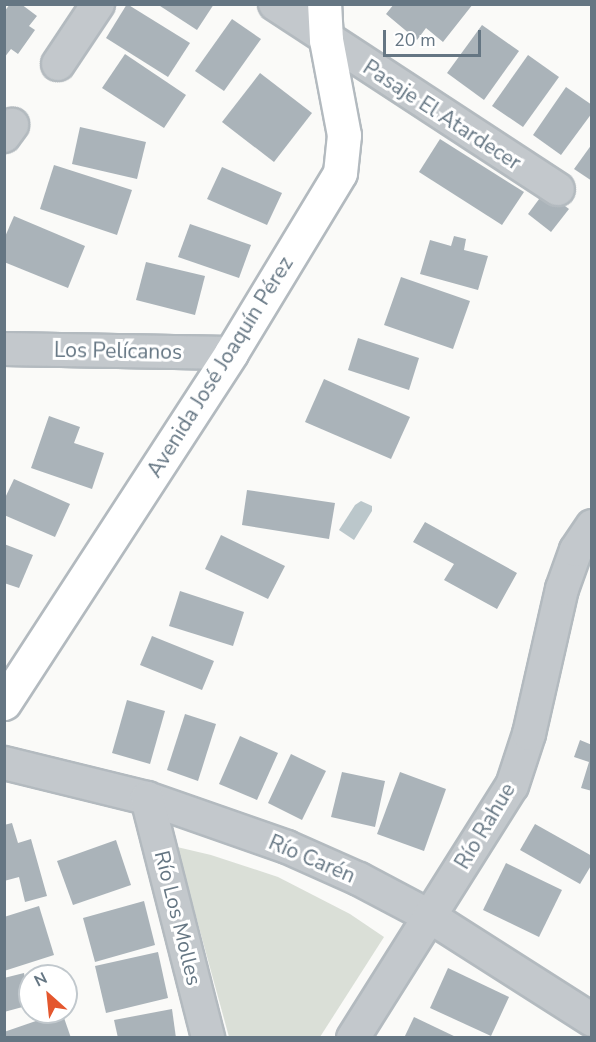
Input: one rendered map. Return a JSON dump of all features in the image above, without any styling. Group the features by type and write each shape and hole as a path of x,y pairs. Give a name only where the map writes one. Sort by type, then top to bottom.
{"main road":[{"name":"Avenida José Joaquín Pérez","path":"4,703 231,353 340,173 344,135 326,40 324,4"}],"street":[{"path":"58,64 98,4"},
{"name":"Pasaje El Atardecer","path":"275,4 326,40 558,189"},
{"name":"Los Pelícanos","path":"4,349 231,353"},
{"name":"Río Rahue","path":"353,1038 512,786 529,734 562,589 586,545"},
{"name":"Río Carén","path":"4,763 147,798 287,847 359,879 429,916 591,1020"},
{"name":"Río Los Molles","path":"147,798 208,1038"}],"shaded area":[{"path":"361,501 372,506 372,511 354,540 339,530 355,505"},
{"path":"177,847 211,855 278,877 350,914 384,937 320,1037 229,1037"}],"building":[{"path":"10,4 21,4 37,16 29,26 35,30 18,54 11,49 4,58 4,12"},
{"path":"127,4 190,43 168,77 106,38"},
{"path":"157,4 214,4 197,30"},
{"path":"394,4 473,4 443,42 426,28 417,40 386,14"},
{"path":"232,19 261,39 224,91 195,71"},
{"path":"482,25 519,51 484,100 447,73"},
{"path":"125,54 186,95 164,128 102,88"},
{"path":"528,55 559,77 523,127 492,106"},
{"path":"260,73 312,113 274,162 222,122"},
{"path":"566,87 592,105 592,113 561,155 533,135"},
{"path":"80,127 146,142 137,179 72,164"},
{"path":"440,139 524,192 502,225 419,172"},
{"path":"592,144 592,181 574,169"},
{"path":"54,165 132,190 117,235 40,209"},
{"path":"222,167 282,193 267,225 207,199"},
{"path":"545,191 569,209 551,232 528,214"},
{"path":"14,216 85,246 68,288 4,262 4,239"},
{"path":"190,224 251,245 239,278 178,257"},
{"path":"454,236 466,239 464,250 488,256 478,290 420,274 430,240 451,246"},
{"path":"146,262 205,276 195,315 136,300"},
{"path":"401,277 470,301 453,349 384,325"},
{"path":"358,338 419,358 409,390 348,370"},
{"path":"324,379 410,417 391,459 305,422"},
{"path":"49,416 80,427 74,443 104,453 92,489 31,468"},
{"path":"14,479 70,504 55,537 4,515 4,500"},
{"path":"247,490 335,503 329,539 242,525"},
{"path":"425,522 517,573 497,609 444,580 454,564 413,542"},
{"path":"221,535 285,566 268,599 205,569"},
{"path":"4,544 33,555 19,588 4,583"},
{"path":"180,591 244,612 233,646 169,626"},
{"path":"152,636 214,661 202,690 140,665"},
{"path":"127,700 165,711 150,764 112,753"},
{"path":"185,714 216,724 198,781 167,770"},
{"path":"240,736 278,753 257,800 219,784"},
{"path":"580,740 592,745 592,791 581,788 589,762 574,757"},
{"path":"291,754 326,771 302,820 268,803"},
{"path":"342,772 385,781 375,827 331,817"},
{"path":"400,772 446,789 424,851 377,834"},
{"path":"12,823 18,843 31,839 47,896 25,902 19,877 4,881 4,825"},
{"path":"535,824 592,856 592,864 580,884 520,850"},
{"path":"116,840 131,885 73,905 57,861"},
{"path":"506,863 562,890 539,937 483,910"},
{"path":"144,901 155,945 95,962 83,918"},
{"path":"39,906 54,955 26,964 18,964 18,967 4,971 4,917"},
{"path":"158,952 168,998 106,1013 95,966"},
{"path":"448,968 509,997 491,1036 430,1008"},
{"path":"18,974 18,1008 4,1012 4,978"},
{"path":"172,1009 176,1038 118,1038 114,1020"},
{"path":"414,1017 458,1038 404,1038"},
{"path":"27,1024 66,1024 71,1038 4,1038 4,1032"}]}
